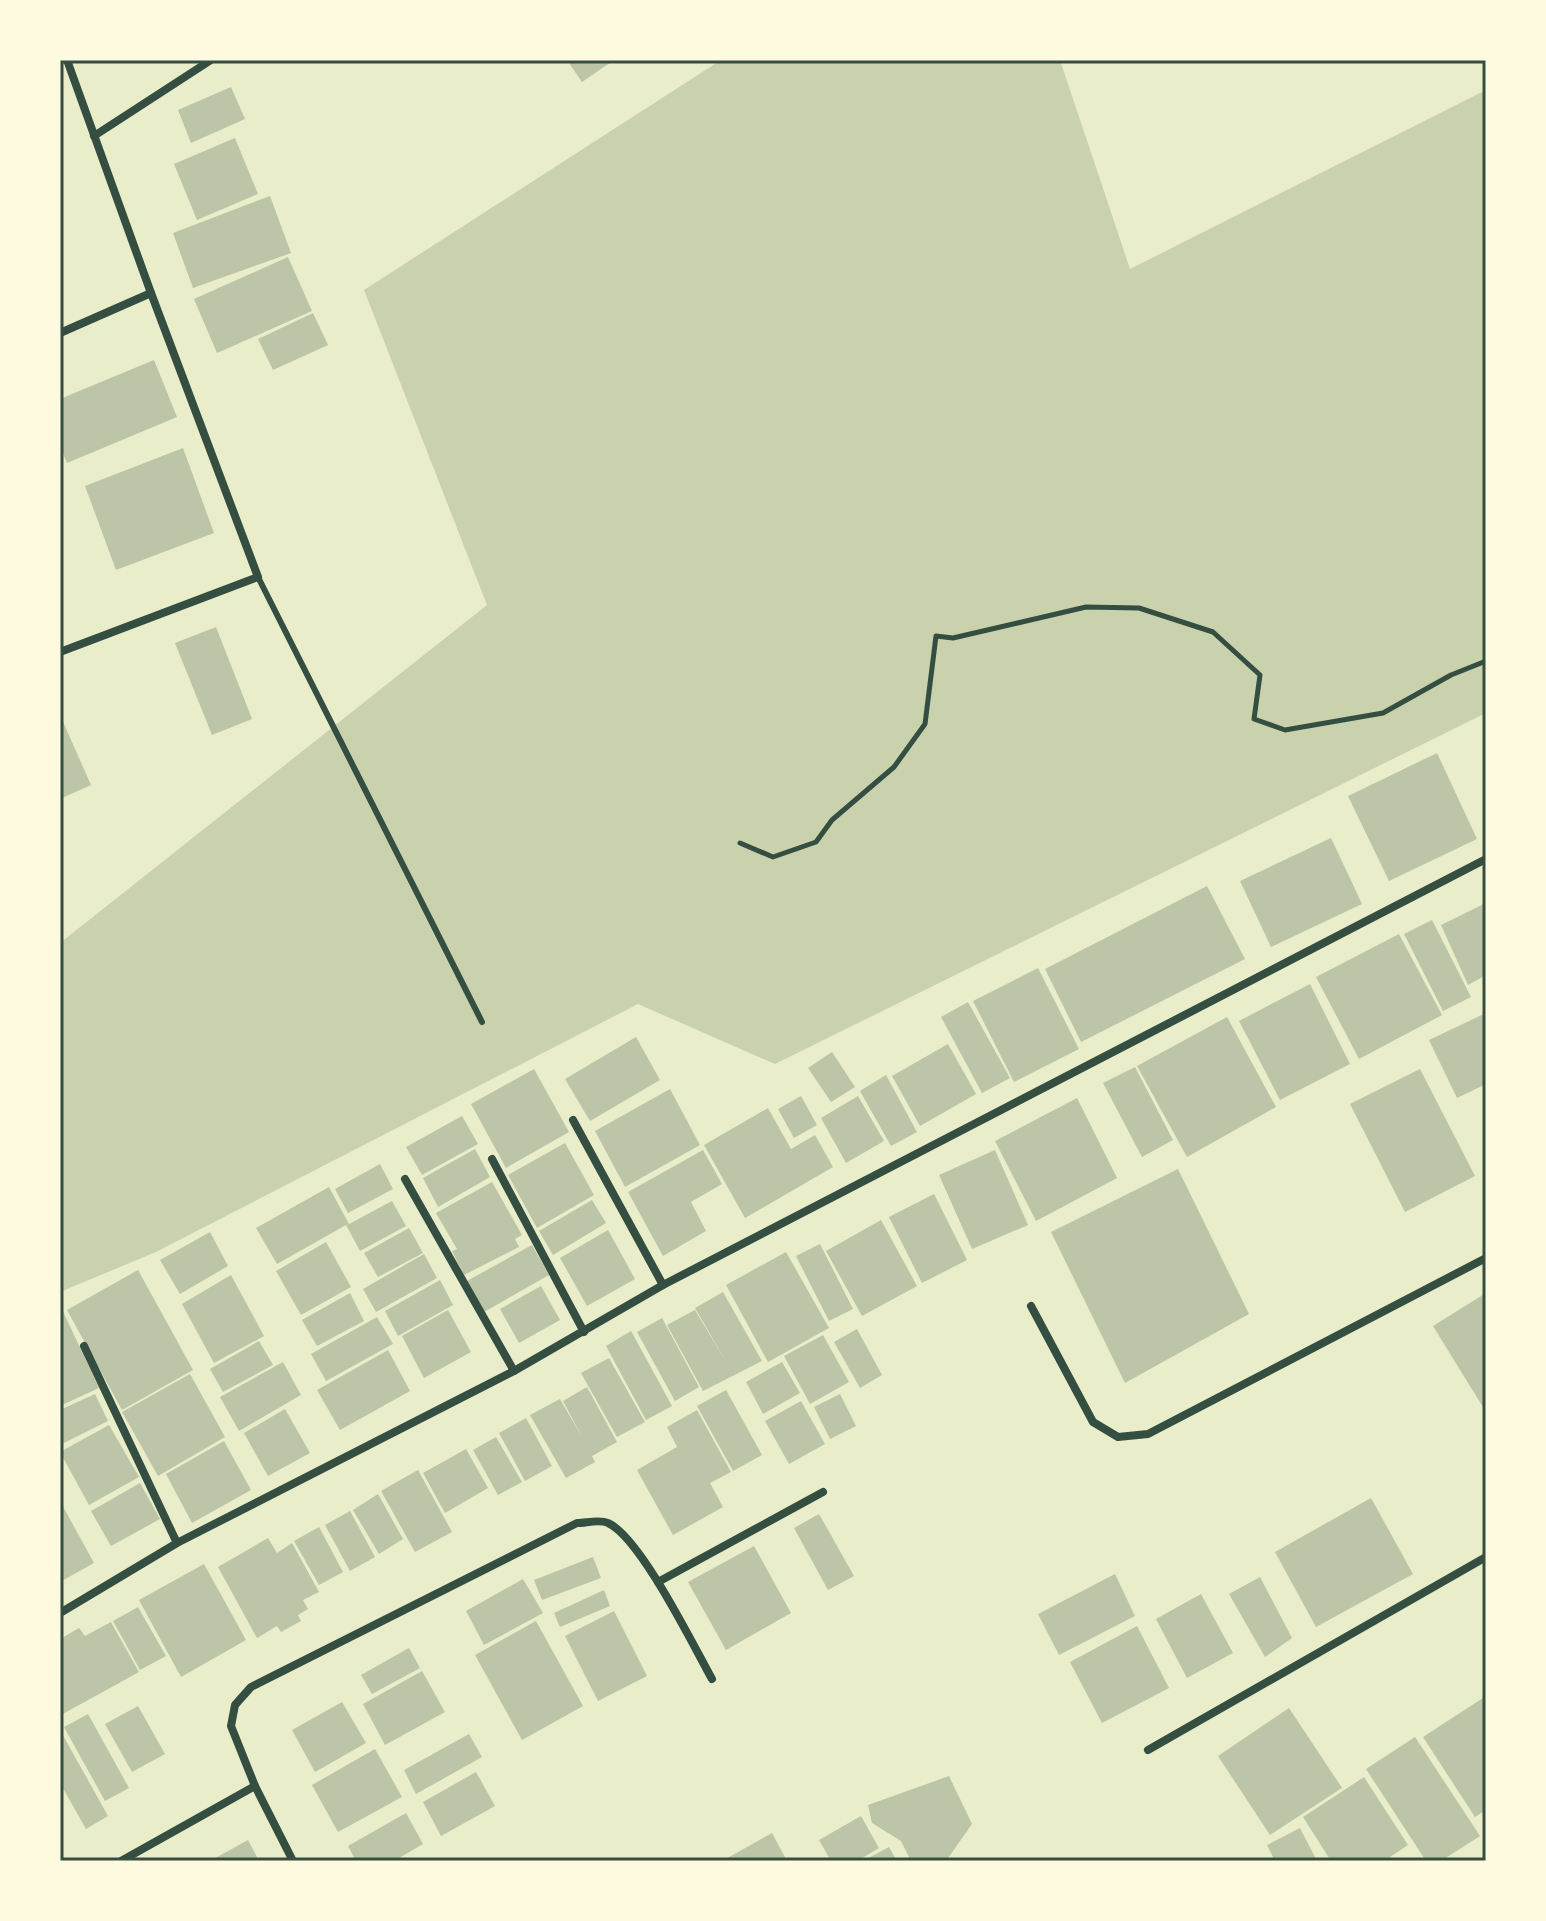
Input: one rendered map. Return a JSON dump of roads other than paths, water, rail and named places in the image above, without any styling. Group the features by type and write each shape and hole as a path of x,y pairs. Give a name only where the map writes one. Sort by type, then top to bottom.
{"street":[{"path":"60,652 258,577 67,60"},
{"path":"94,136 211,60"},
{"path":"60,333 151,293"},
{"path":"60,1613 177,1543 514,1371 663,1285 1486,859"},
{"path":"573,1120 663,1285"},
{"path":"492,1159 584,1332"},
{"path":"405,1179 514,1371"},
{"path":"1031,1306 1093,1422 1118,1437 1148,1434 1486,1258"},
{"path":"84,1346 177,1543"},
{"path":"658,1582 823,1492"},
{"path":"293,1861 255,1786 231,1726 235,1705 251,1687 577,1523 605,1521 623,1532 658,1582 712,1679"},
{"path":"1148,1750 1486,1557"},
{"path":"121,1861 255,1786"}],"lane":[{"path":"258,577 482,1022"}]}
